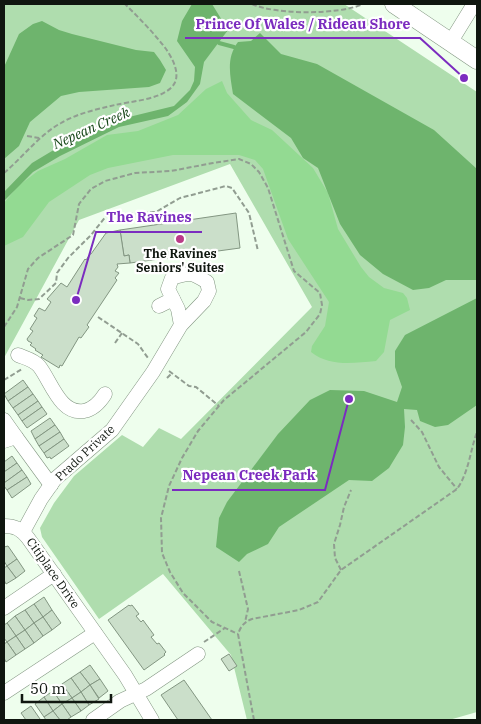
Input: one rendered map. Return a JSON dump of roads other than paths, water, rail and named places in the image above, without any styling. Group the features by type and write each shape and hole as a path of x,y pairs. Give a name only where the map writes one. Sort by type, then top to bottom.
{"main road":[{"path":"394,4 477,60"}],"street":[{"path":"450,43 474,4"},
{"name":"Prado Private","path":"23,532 41,499 55,479 112,430 153,372 181,325 204,301 209,291 208,282 197,275 187,273 172,278 168,289 178,309 181,325"},
{"path":"160,306 173,299"},
{"path":"24,357 38,365 63,402 73,411 88,410 100,401 105,394"},
{"path":"4,420 10,439 51,485"},
{"name":"Citiplace Drive","path":"4,526 12,526 23,532 138,694 152,720"},
{"path":"4,608 54,574"},
{"path":"4,694 95,633"},
{"path":"93,720 120,701 138,694 200,649"}],"waterway":[{"path":"219,43 234,47"}],"place":[{"name":"Prince Of Wales / Rideau Shore","path":"464,78"},
{"name":"The Ravines Seniors' Suites","path":"180,239"},
{"name":"The Ravines","path":"76,300"},
{"name":"Nepean Creek Park","path":"349,399"}],"water label":[{"name":"Nepean Creek","path":"91,128"}]}
